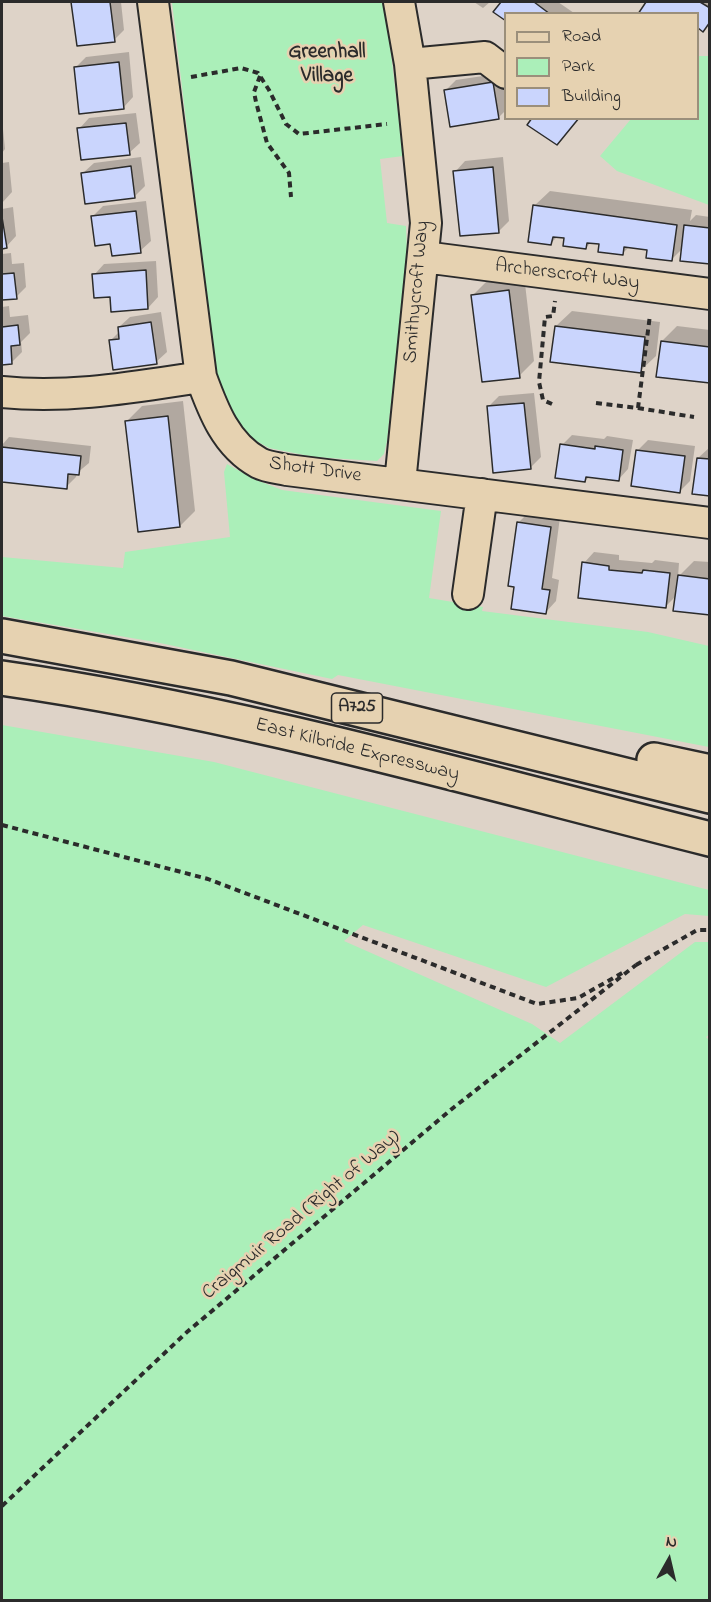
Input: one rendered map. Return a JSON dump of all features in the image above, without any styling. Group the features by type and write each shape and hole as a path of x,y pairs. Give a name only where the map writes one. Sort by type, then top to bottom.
{"highway":[{"name":"East Kilbride Expressway","path":"2,636 231,678 710,796"},
{"name":"East Kilbride Expressway","path":"2,678 225,719 710,839"},
{"name":"A725","path":"351,707 539,736 710,772"},
{"name":"A725","path":"548,798 629,839 710,862"}],"street":[{"name":"Shott Drive","path":"153,2 201,377 213,412 236,446 260,464 287,470 710,523"},
{"name":"Smithycroft Way","path":"399,2 410,64 426,223 400,483"},
{"path":"410,64 484,57 504,72"},
{"name":"Archerscroft Way","path":"424,257 710,294"},
{"path":"2,392 32,395 84,394 201,377"},
{"path":"468,594 482,494"}],"path":[{"path":"164,81 241,68 258,73 285,124 299,134 414,120"},
{"path":"260,76 254,92 256,102 267,142 289,173 291,197"},
{"path":"552,404 543,400 538,382 545,317 553,316 559,276"},
{"path":"638,408 653,288"},
{"path":"596,403 694,417"},
{"path":"2,825 208,879 537,1004 578,998 697,930 710,930"},
{"name":"Craigmuir Road (Right of Way)","path":"2,1506 187,1332 453,1108 636,965"}],"green space":[{"path":"172,2 385,2 403,156 380,159 387,223 406,226 407,253 387,441 384,454 377,461 314,457 269,448 242,433 217,384"},
{"path":"699,56 709,56 709,205 617,171 600,156 630,120 699,120"},
{"path":"227,464 254,479 282,490 441,511 429,598 483,607 482,611 648,632 709,646 709,747 338,675 332,679 155,642 2,616 2,557 123,568 125,552 230,537 224,472"},
{"path":"2,725 214,762 709,890 709,916 685,914 546,987 363,925 344,941 532,1024 560,1043 695,942 709,942 710,1034 706,1037 710,1041 709,1600 2,1600"}],"building":[{"path":"71,2 110,2 115,42 77,46"},
{"path":"501,2 534,2 547,12 504,12 504,20 493,12"},
{"path":"646,2 700,2 710,8 710,22 703,32 699,29 699,12 639,12"},
{"path":"119,62 124,109 79,114 74,67"},
{"path":"493,82 499,119 450,127 444,90"},
{"path":"531,120 577,120 557,145 527,125"},
{"path":"126,123 130,155 81,160 77,128"},
{"path":"131,166 135,198 85,204 81,173"},
{"path":"493,167 499,233 460,236 453,171"},
{"path":"533,205 677,225 672,261 646,258 647,250 624,247 623,255 598,252 599,244 587,243 586,249 563,246 564,238 553,237 551,245 528,242"},
{"path":"136,211 141,253 112,256 110,244 95,246 91,216"},
{"path":"2,217 7,248 2,249"},
{"path":"684,225 710,228 710,264 680,261"},
{"path":"146,270 148,309 111,312 110,297 94,298 92,274"},
{"path":"14,273 17,299 2,300 2,274"},
{"path":"509,290 520,378 482,382 471,295"},
{"path":"151,322 157,364 113,370 109,340 119,339 118,327"},
{"path":"18,325 20,345 11,346 12,364 2,365 2,327"},
{"path":"555,326 645,337 641,373 550,362"},
{"path":"661,341 710,347 710,383 656,377"},
{"path":"524,403 531,469 493,473 487,406"},
{"path":"168,416 180,527 138,532 125,421"},
{"path":"560,444 623,450 619,481 586,477 585,482 555,478"},
{"path":"2,447 81,456 79,475 68,474 67,489 2,482"},
{"path":"636,450 685,456 680,493 631,486"},
{"path":"697,458 710,459 710,496 692,494"},
{"path":"517,522 551,527 542,589 550,590 546,614 511,609 514,587 508,586"},
{"path":"582,562 609,566 609,570 670,573 666,608 578,598"},
{"path":"678,575 710,579 710,615 673,611"}],"district":[{"name":"Greenhall Village","path":"327,66"}]}
